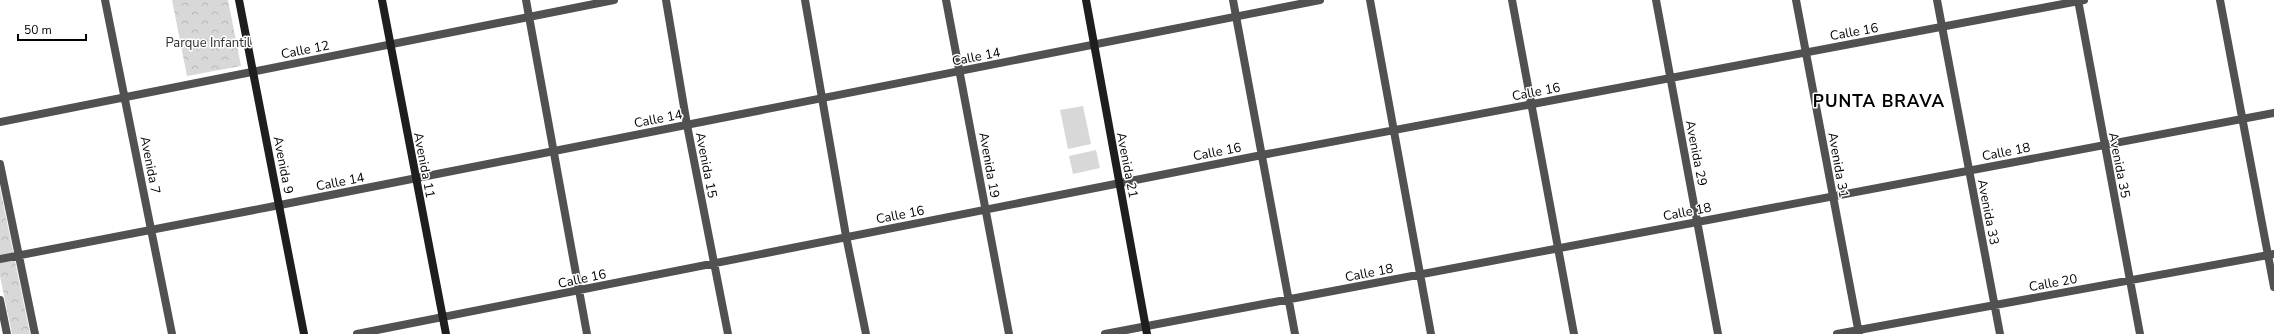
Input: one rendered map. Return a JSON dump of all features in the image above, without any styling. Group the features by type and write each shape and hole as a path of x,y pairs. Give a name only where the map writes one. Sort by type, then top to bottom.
{"main road":[{"name":"Avenida 9","path":"239,0 304,334"},
{"name":"Avenida 11","path":"382,0 446,334"},
{"name":"Avenida 21","path":"1086,0 1147,330"}],"street":[{"name":"Avenida 7","path":"105,0 172,334"},
{"path":"526,0 587,334"},
{"name":"Calle 12","path":"0,122 614,0"},
{"name":"Avenida 15","path":"666,0 687,125 728,334"},
{"path":"805,0 846,236 866,334"},
{"name":"Avenida 19","path":"946,0 1009,334"},
{"path":"1233,0 1295,334"},
{"name":"Calle 14","path":"0,259 1320,0"},
{"path":"1370,0 1432,334"},
{"path":"1512,0 1574,334"},
{"name":"Avenida 29","path":"1656,0 1718,334"},
{"name":"Avenida 31","path":"1796,0 1858,332"},
{"name":"Avenida 33","path":"1937,0 2000,334"},
{"name":"Calle 16","path":"357,334 578,291 846,236 1262,155 1532,105 1670,77 1942,28 2080,0"},
{"name":"Avenida 35","path":"2080,0 2104,145 2140,334"},
{"path":"2220,0 2271,254 2274,287"},
{"name":"Calle 18","path":"1105,334 1147,330 1288,299 2274,112"},
{"path":"0,164 35,334"},
{"name":"Calle 20","path":"1837,334 1858,332 1994,305 2271,254"},
{"path":"0,300 7,334"}],"green space":[{"name":"Parque Infantil","path":"172,0 228,0 241,66 187,76"},
{"path":"1083,106 1091,144 1068,149 1060,110"},
{"path":"1096,150 1100,168 1073,174 1069,156"},
{"path":"0,188 30,334 12,334 0,276"}],"district":[{"name":"PUNTA BRAVA","path":"1879,101"}]}
